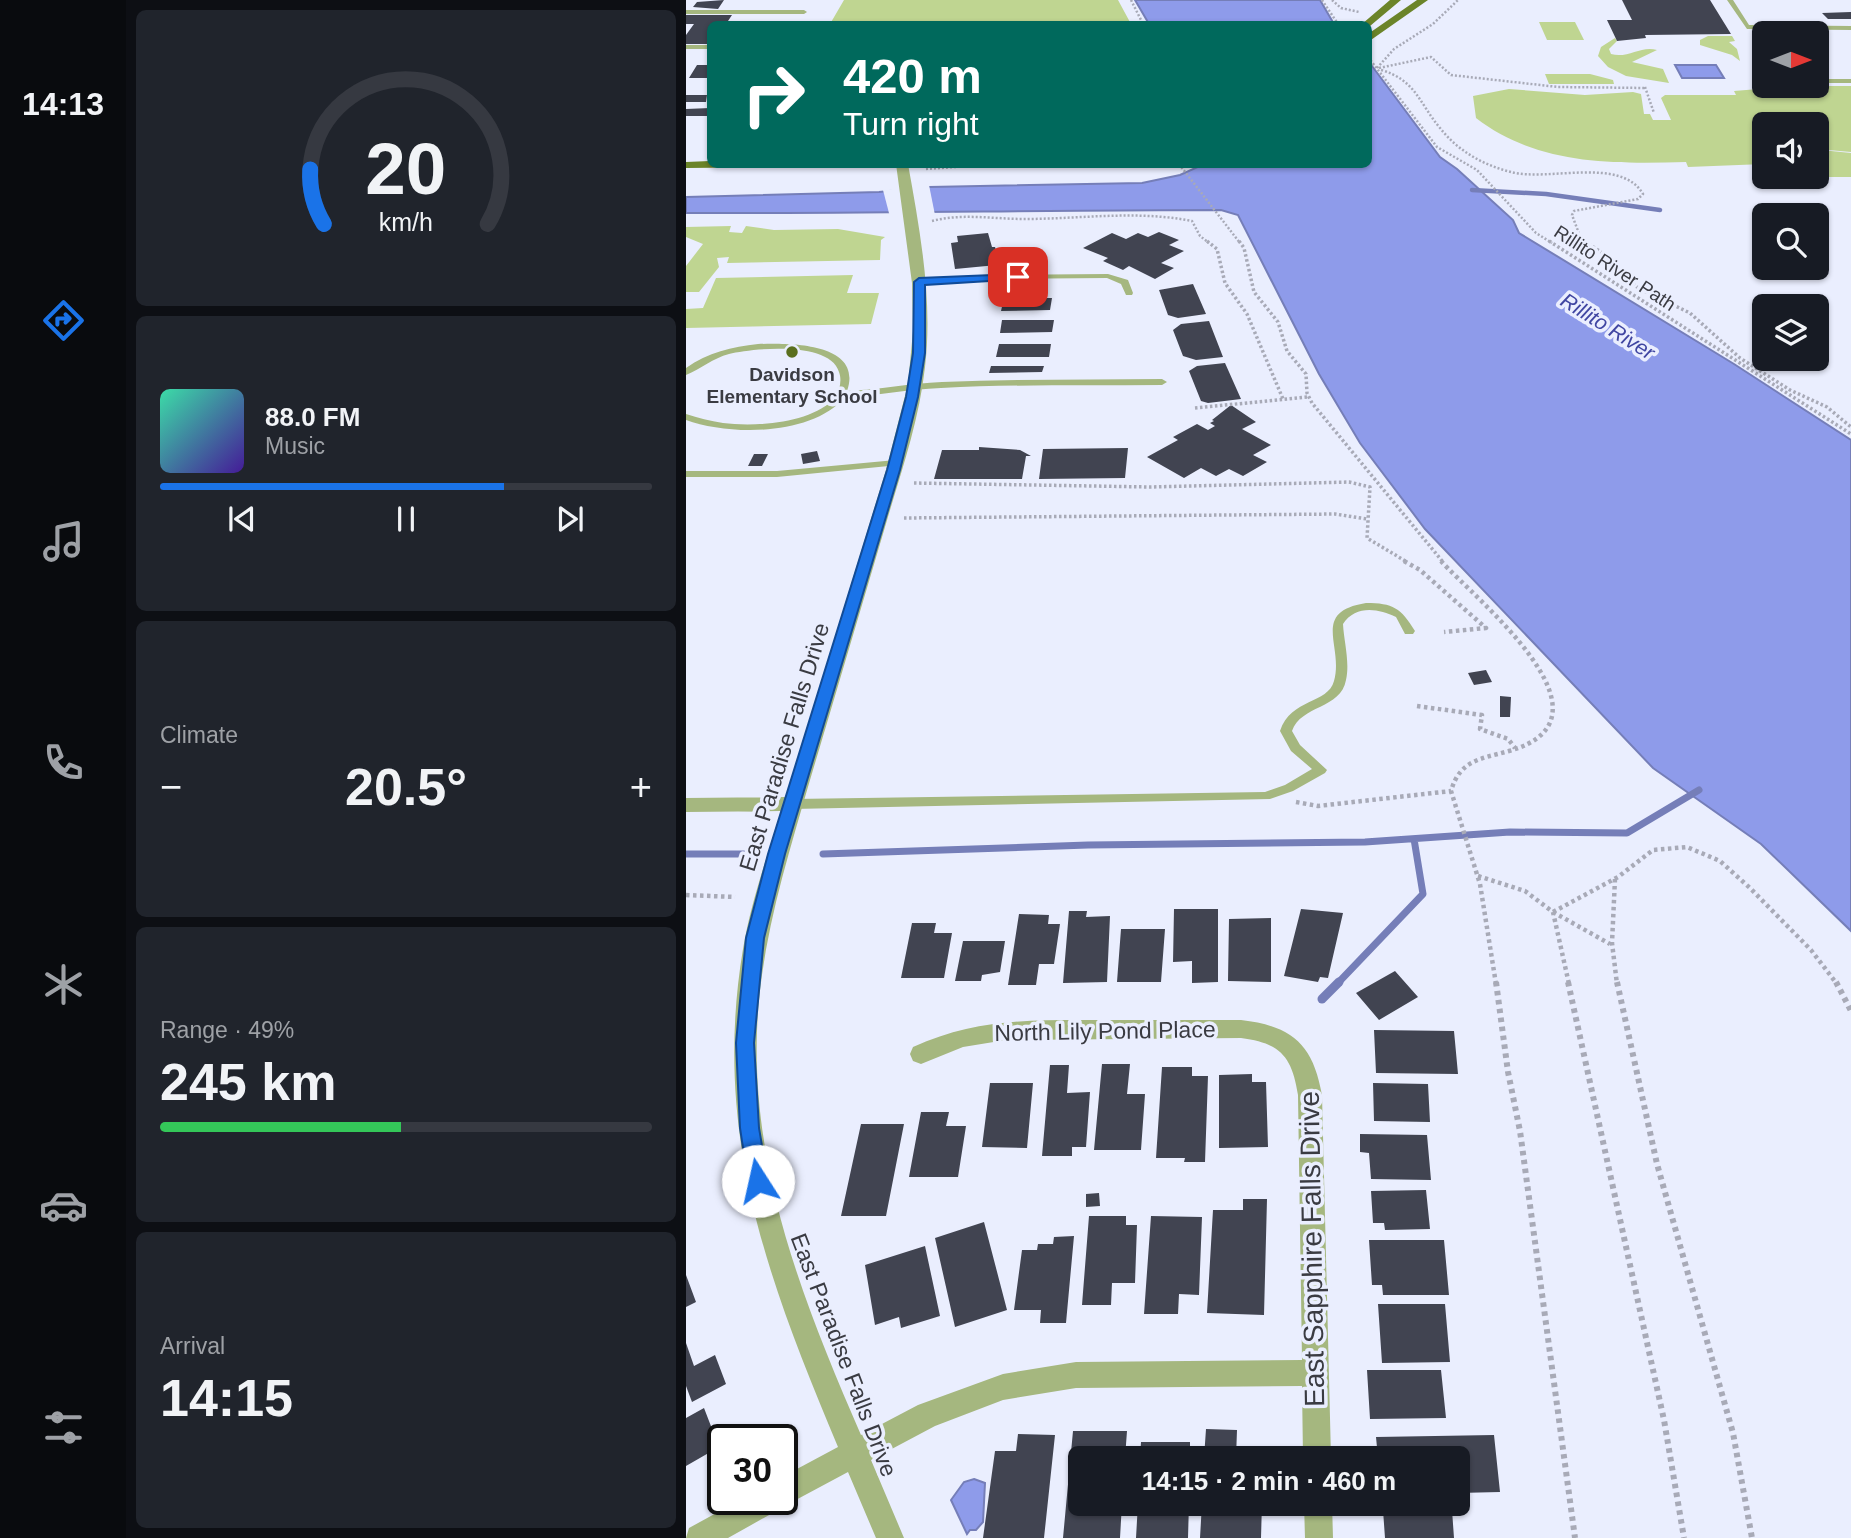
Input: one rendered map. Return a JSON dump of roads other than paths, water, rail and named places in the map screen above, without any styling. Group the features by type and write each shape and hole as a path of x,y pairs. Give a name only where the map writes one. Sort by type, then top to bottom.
{"main road":[{"path":"1368,19 1396,0"},
{"path":"1372,36 1423,0"},
{"path":"686,165 707,165"}],"street":[{"name":"East Paradise Falls Drive","path":"890,1538 802,1323 771,1234 750,1128 745,1043 750,969 765,899 896,463 914,386 919,353 922,221 906,187 903,168"},
{"path":"686,805 793,804"},
{"name":"North Lily Pond Place","path":"921,1054 941,1043 964,1036 1011,1029 1241,1029 1274,1036 1290,1045"},
{"name":"East Sapphire Falls Drive","path":"1290,1045 1302,1059 1310,1095 1317,1446"},
{"path":"798,1483 855,1452 966,1399 1038,1380 1110,1374 1315,1373"},
{"path":"699,1538 741,1515"},
{"path":"1318,1516 1319,1538"}],"lane":[{"path":"1730,0 1747,27 1851,28"},
{"path":"686,12 804,12"},
{"path":"686,47 707,47"},
{"path":"1829,81 1851,81"},
{"path":"919,282 991,277 1108,276 1125,282 1129,293"},
{"path":"686,372 707,359 729,352 753,348 794,347 819,351 837,360 846,381 841,394 816,414 777,426 717,426 686,417"},
{"path":"846,381 891,388 1162,382"},
{"path":"841,394 880,393 891,388"},
{"path":"686,474 777,474 896,463"},
{"path":"793,804 1243,798 1277,793 1321,771 1295,748 1286,731 1292,716 1326,698 1338,687 1340,673 1337,624 1340,618 1356,608 1379,607 1400,615 1409,631"}],"water":[{"path":"1135,0 1320,0 1332,21 1147,21"},
{"path":"1675,65 1716,65 1724,78 1682,78"},
{"name":"Rillito River","path":"1372,66 1440,157 1513,220 1519,233 1734,364 1851,440 1851,931 1761,844 1653,768 1425,529 1360,443 1319,374 1238,215 1221,210 686,213 686,197 879,192 929,187 1142,183 1180,175 1195,168 1372,168"},
{"path":"974,1479 985,1483 983,1522 976,1530 970,1530 967,1534 951,1500 964,1482"}],"waterway":[{"path":"1472,190 1546,194 1660,210"},
{"path":"823,854 1088,845 1365,842 1510,832 1627,833 1699,790"},
{"path":"1337,984 1423,894 1414,839"},
{"path":"686,854 748,854"},
{"path":"1322,999 1337,984"}],"place":[{"name":"Davidson Elementary School","path":"792,352"}]}
